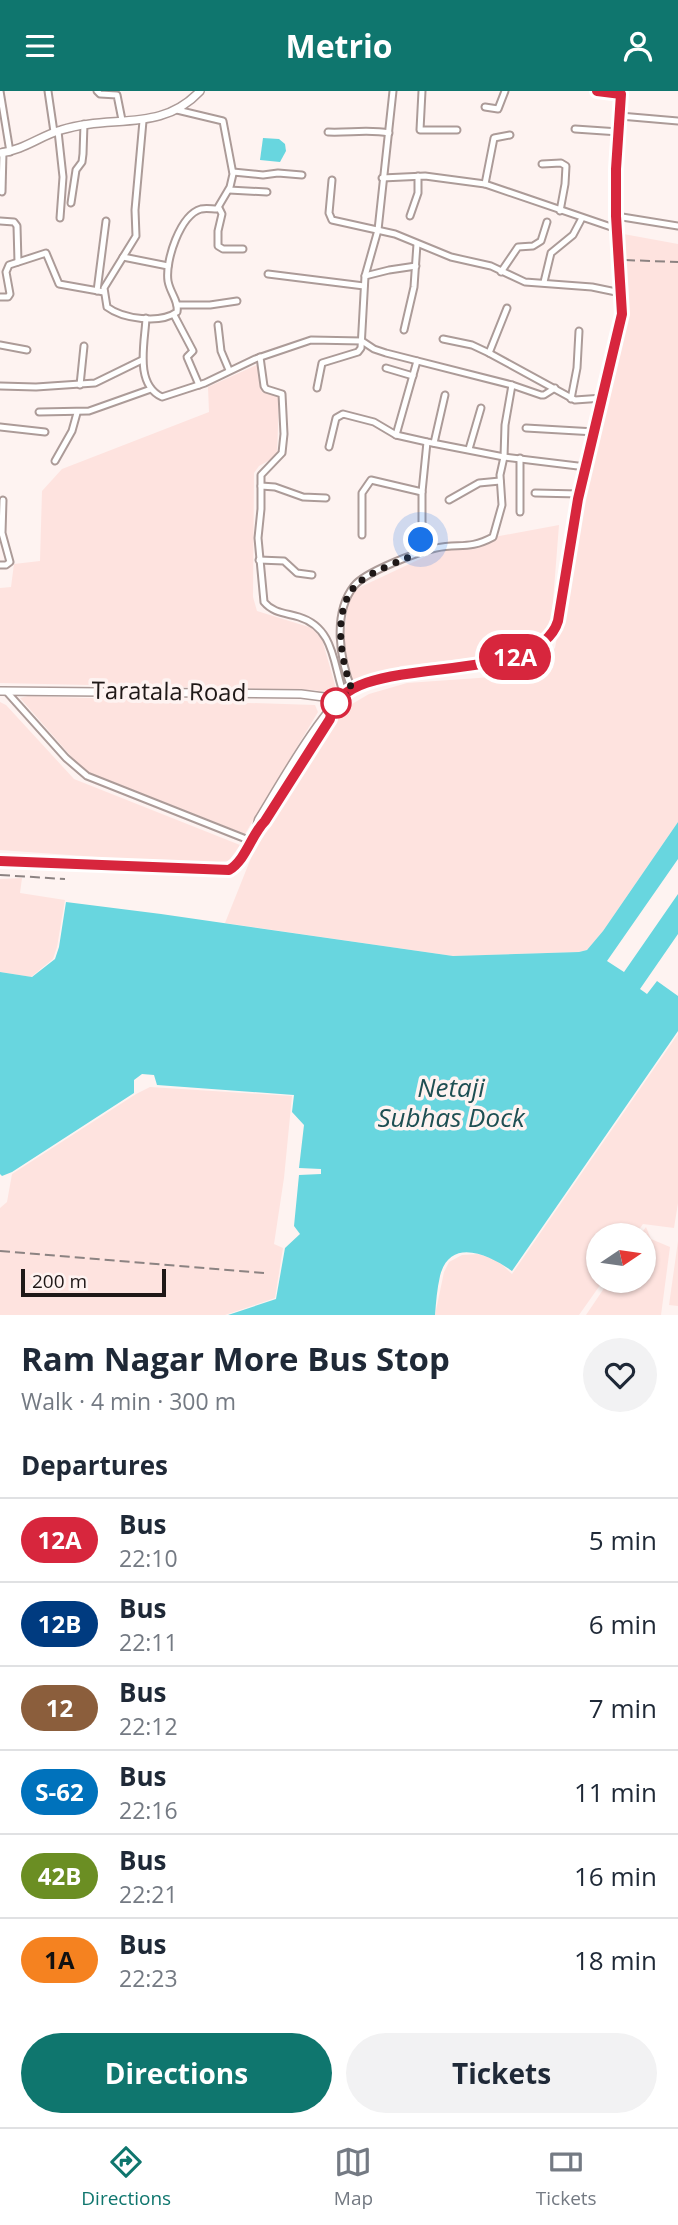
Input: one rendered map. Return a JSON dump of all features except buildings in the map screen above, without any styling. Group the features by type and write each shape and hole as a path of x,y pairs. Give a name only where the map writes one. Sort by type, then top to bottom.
{"main road":[{"path":"0,861 229,870 237,863 251,841 258,820 326,715 348,693 382,679 419,671 505,660 525,653 551,637 558,621 579,494 620,326 621,293 616,216 621,92"}],"street":[{"path":"0,91 4,152 2,192"},
{"path":"48,91 63,177 60,218"},
{"path":"97,91 100,94 117,95 122,120"},
{"path":"4,152 84,124 144,121 177,110 200,91"},
{"path":"317,388 322,363 360,350 365,276 378,230 393,91"},
{"path":"422,91 420,130 457,129"},
{"path":"485,107 498,109 505,91"},
{"path":"597,91 621,92"},
{"path":"106,221 100,292 105,303 117,313 135,319 174,315 178,310 169,286 168,266 184,220 200,209 219,208 229,190 233,172 223,121 177,110"},
{"path":"620,116 678,121"},
{"path":"100,292 136,236 135,210 144,121"},
{"path":"71,203 76,170 82,162 84,124"},
{"path":"575,129 619,132"},
{"path":"328,132 389,132"},
{"path":"485,184 494,138 510,135"},
{"path":"542,164 561,163 566,166 564,197 559,211"},
{"path":"233,172 302,175"},
{"path":"382,178 418,176 485,184 617,229"},
{"path":"410,216 418,193 418,176"},
{"path":"332,180 328,213 331,220 395,234 451,257 491,266 525,282 593,287 621,293"},
{"path":"229,190 267,192"},
{"path":"219,208 222,214 218,246 223,249 243,250"},
{"path":"616,216 678,226"},
{"path":"544,282 549,257 573,235 582,218"},
{"path":"0,221 14,222 17,226 18,262"},
{"path":"501,272 518,247 533,246 541,241 547,222"},
{"path":"404,330 414,287 417,244"},
{"path":"0,297 8,297 10,294 4,268 46,253 58,284 100,292"},
{"path":"123,257 168,266"},
{"path":"365,276 389,269 416,266"},
{"path":"268,274 364,286"},
{"path":"177,305 210,305 237,301"},
{"path":"489,353 507,308"},
{"path":"174,315 193,351 187,357 199,385"},
{"path":"146,318 142,359 151,389 162,397 199,385 260,357 311,340 362,341 374,349 544,395 555,388"},
{"path":"218,325 221,351 229,370"},
{"path":"571,399 578,359 579,331"},
{"path":"443,339 472,345 571,399 580,401 603,398"},
{"path":"0,345 27,350"},
{"path":"80,385 84,346"},
{"path":"260,357 264,386 268,390 279,391 282,395 284,434 280,458 262,472 258,538 264,602 274,611 298,617 320,628 330,644 348,693"},
{"path":"0,386 80,385 106,379 142,359"},
{"path":"396,435 417,361"},
{"path":"386,368 413,376"},
{"path":"348,693 341,646 343,614 349,594 356,584 422,552 440,547 469,547 493,537 502,505 500,481 512,385"},
{"path":"39,412 89,411 151,389"},
{"path":"422,552 422,492 431,443 445,395"},
{"path":"469,449 481,408"},
{"path":"55,461 72,431 77,413"},
{"path":"329,447 340,414 374,422 396,435 431,443 504,457 586,467"},
{"path":"0,427 45,432"},
{"path":"526,428 595,432"},
{"path":"520,458 520,512"},
{"path":"362,535 362,493 371,480 422,492"},
{"path":"449,500 479,482 500,481"},
{"path":"261,486 285,490 303,497 326,498"},
{"path":"535,493 579,494"},
{"path":"0,565 10,562 1,519 3,500"},
{"path":"259,560 284,561 297,573 312,575"},
{"path":"3,691 65,758 87,776 251,841"},
{"name":"Taratala Road","path":"3,691 301,694 324,697 334,706"}],"shaded area":[{"path":"618,233 678,244 678,822 603,931 587,950 579,952 453,956 225,923 255,848 340,711 369,694 407,683 520,675 555,648 580,513 625,313"},
{"path":"259,364 262,392 279,397 277,456 259,466 254,473 253,597 257,611 312,628 322,639 337,692 331,695 315,690 0,683 0,588 11,587 14,564 40,561 42,491 62,469 209,412 208,387"},
{"path":"559,525 551,627 544,637 504,654 401,666 353,686 343,648 348,601 354,590 437,551 477,548 494,537"},
{"path":"28,696 315,705 318,712 245,834 83,770 20,698"},
{"path":"0,702 6,705 74,779 240,845 229,861 194,864 0,850"},
{"path":"22,878 20,893 65,900 53,959 31,977 0,972 0,879"},
{"path":"678,1034 678,1203 674,1228 656,1226 656,1223 586,1223 586,1293 595,1293 579,1315 435,1315 444,1272 449,1262 462,1255 478,1254 497,1260 512,1274"},
{"path":"150,1087 292,1096 274,1244 283,1248 275,1298 225,1315 0,1315 0,1208 7,1202 12,1174"},
{"path":"656,1241 670,1247 661,1315 586,1315 601,1293 656,1293"},
{"path":"678,1241 678,1306 669,1305"}],"water":[{"path":"263,138 279,139 285,144 286,151 280,162 260,160"},
{"name":"Netaji Subhas Dock","path":"678,822 678,859 607,961 624,972 678,894 678,934 640,989 647,994 657,981 678,996 678,1031 512,1271 482,1255 461,1253 452,1256 440,1276 435,1315 228,1315 276,1299 285,1248 300,1234 294,1226 299,1175 321,1174 321,1169 299,1168 304,1125 292,1112 294,1095 157,1085 154,1075 142,1074 134,1080 134,1093 12,1172 2,1176 0,1174 0,972 32,977 55,959 66,902 453,956 579,952 587,950 603,931"}],"railway":[{"path":"625,260 678,262"},
{"path":"0,875 65,879"},
{"path":"0,1251 264,1273"}],"bus line":[{"name":"12A","path":"0,861 229,870 237,863 257,829 265,821 330,719 336,702 344,695 390,677 505,660 525,653 551,637 558,621 578,499 622,314 616,216 621,94 597,91"}],"route":[{"path":"336,703 352,690 346,676 341,646 343,614 349,594 356,584 368,576 422,552 421,540"}]}
